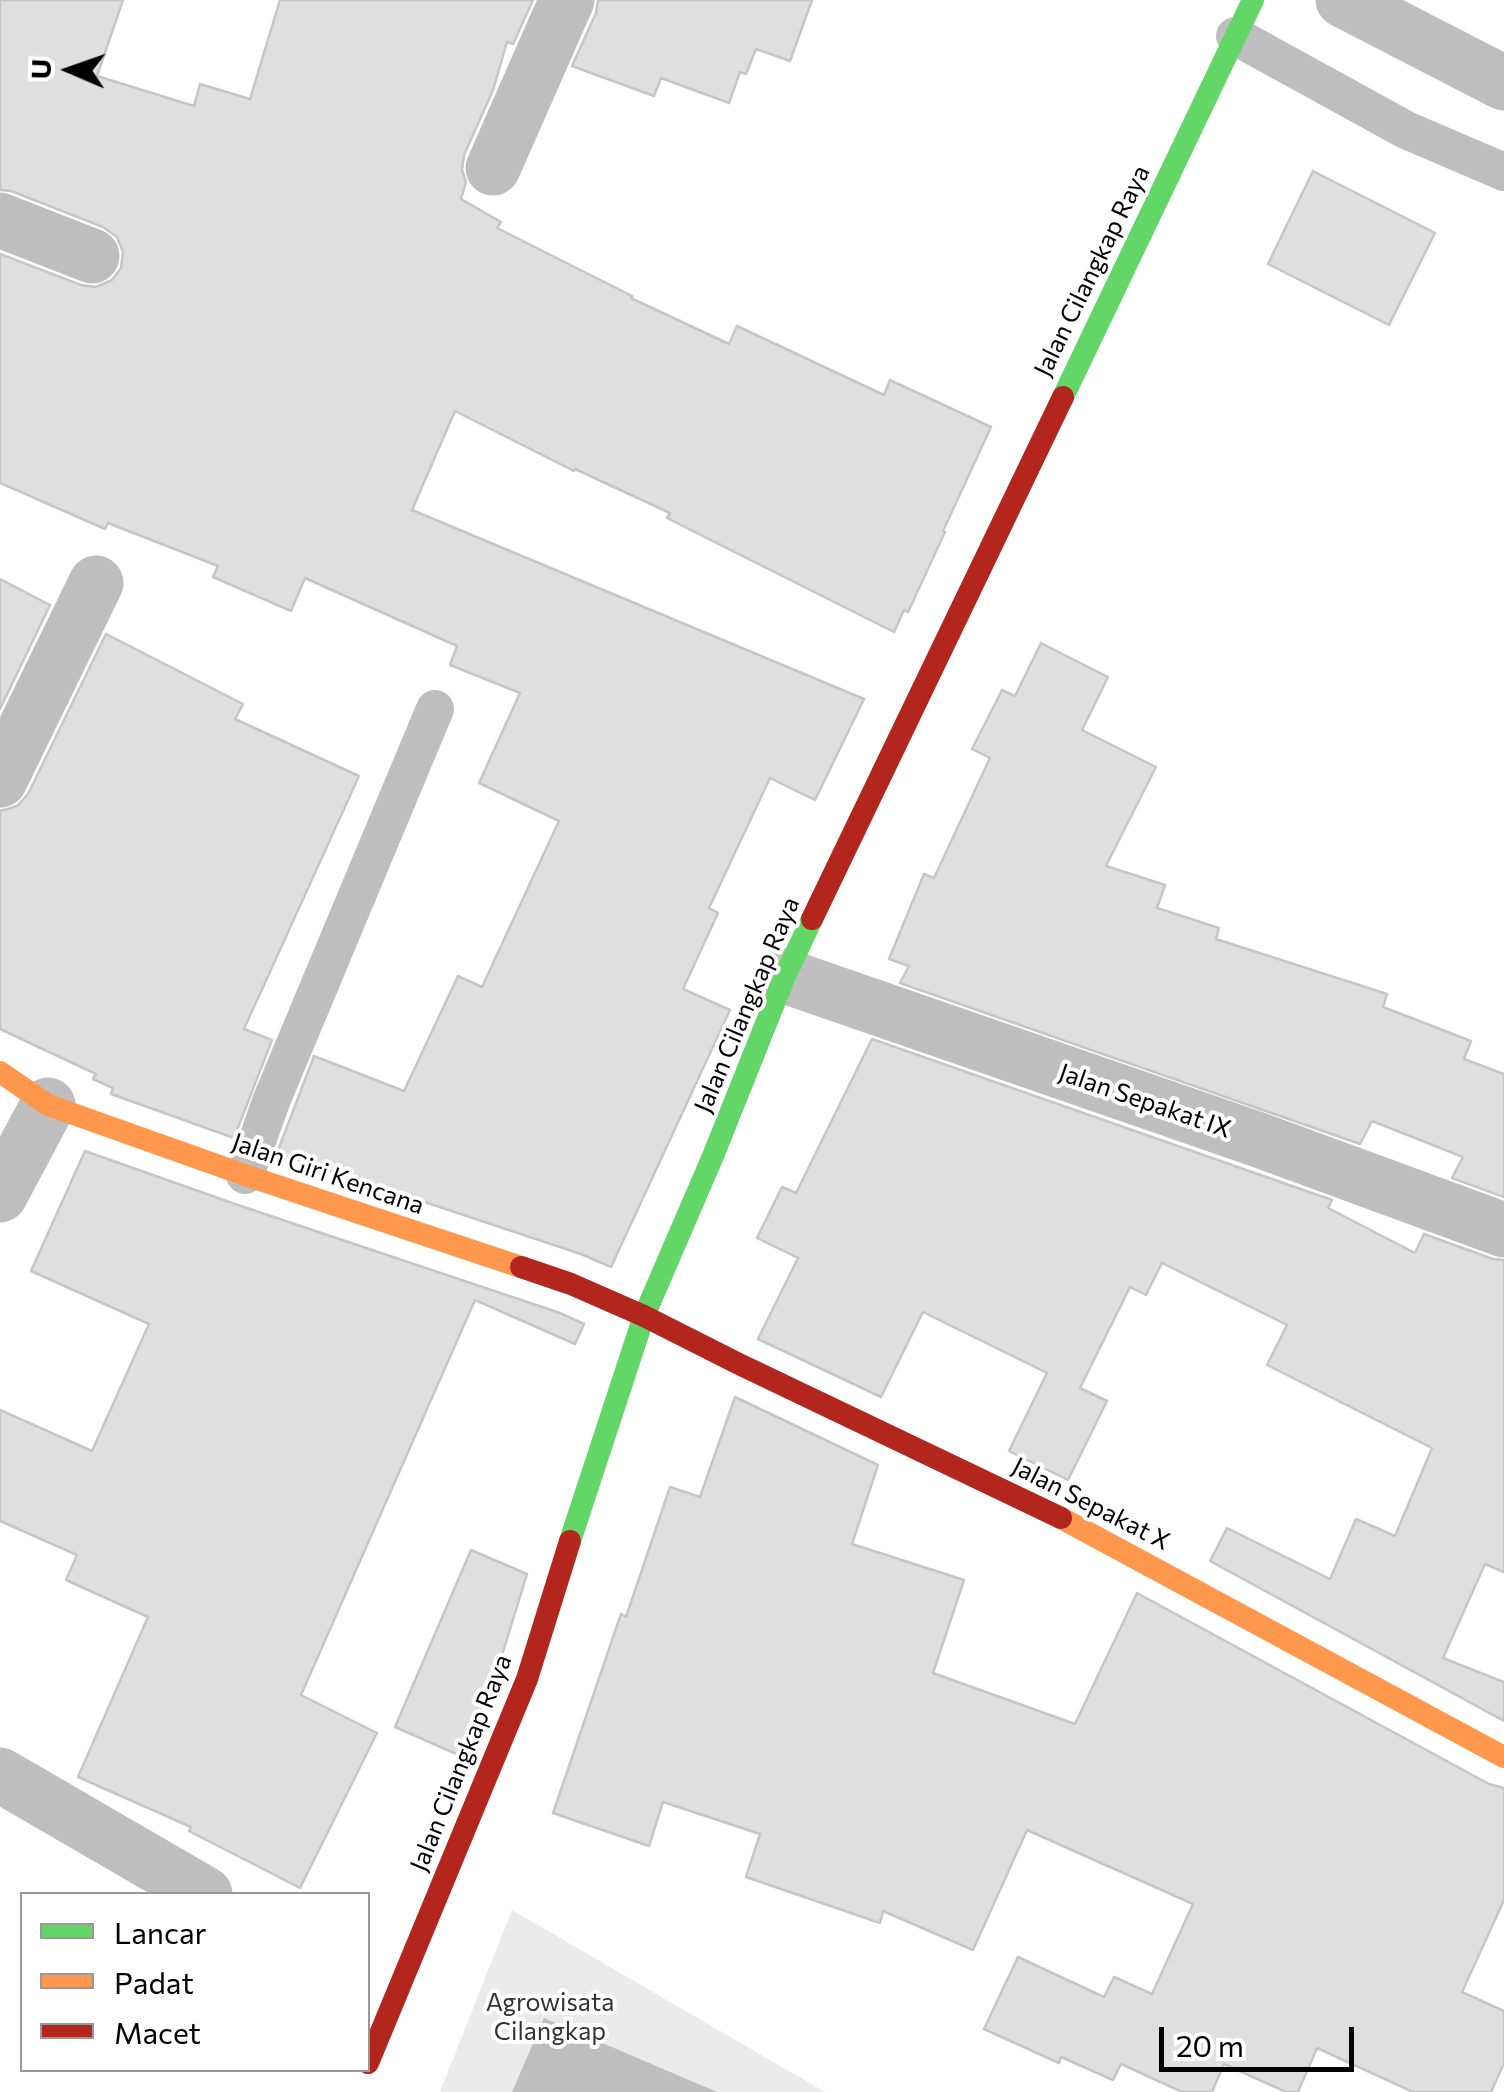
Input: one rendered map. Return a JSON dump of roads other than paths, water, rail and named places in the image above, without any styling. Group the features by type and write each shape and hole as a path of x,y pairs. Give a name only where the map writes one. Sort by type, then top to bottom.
{"street":[{"name":"Jalan Cilangkap Raya","path":"370,2043 382,1987 527,1679 644,1316 785,976 1253,0"},
{"path":"1343,0 1504,82"},
{"path":"493,168 560,17"},
{"path":"0,220 92,256"},
{"path":"0,780 96,583"},
{"name":"Jalan Sepakat IX","path":"785,976 1504,1230"},
{"name":"Jalan Giri Kencana","path":"0,1072 48,1104 244,1175 571,1284 644,1316"},
{"path":"0,1194 48,1104"},
{"name":"Jalan Sepakat X","path":"644,1316 1091,1532 1504,1758"},
{"path":"0,1775 202,1892"}],"lane":[{"path":"1236,36 1406,130 1504,172"},
{"path":"244,1175 435,709"}],"park label":[{"name":"Agrowisata Cilangkap","path":"550,2018"}]}
